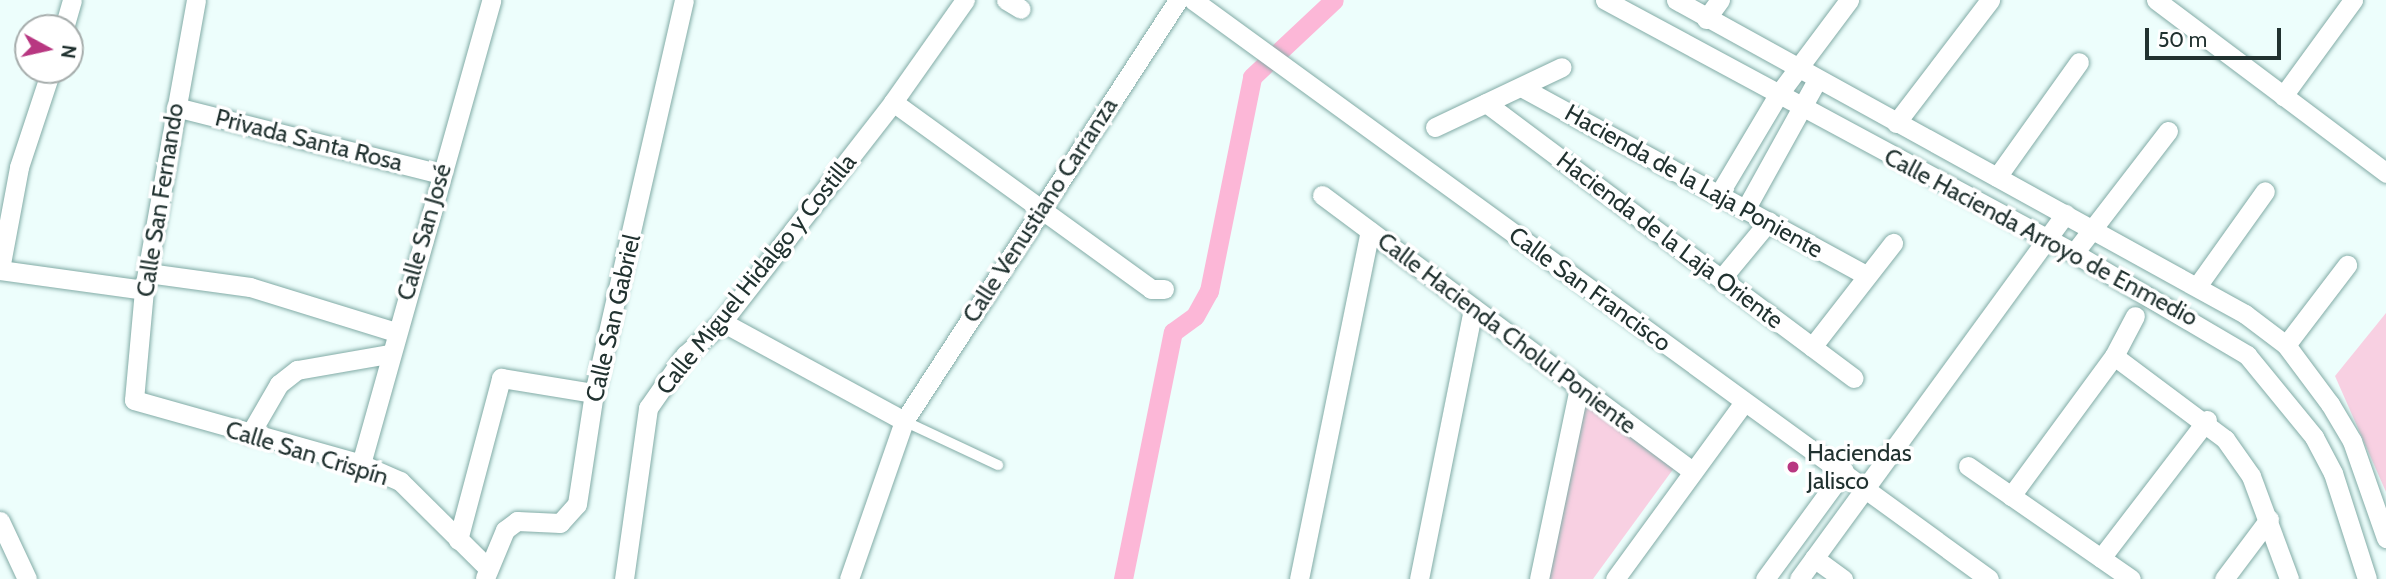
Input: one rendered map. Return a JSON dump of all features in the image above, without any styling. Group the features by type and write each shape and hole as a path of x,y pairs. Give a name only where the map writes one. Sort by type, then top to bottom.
{"street":[{"name":"Calle San Fernando","path":"134,401 146,281 196,0"},
{"name":"Calle San José","path":"361,464 395,332 491,0"},
{"name":"Calle San Gabriel","path":"487,574 505,530 517,521 560,523 570,516 594,393 684,0"},
{"name":"Calle Miguel Hidalgo y Costilla","path":"624,579 648,408 685,355 722,321 893,102 965,0"},
{"name":"Calle Venustiano Carranza","path":"849,579 904,421 1178,0"},
{"name":"Calle San Francisco","path":"1193,0 1250,45 1744,402 1844,471 1989,579"},
{"name":"Calle Hacienda Arroyo de Enmedio","path":"1605,0 2214,331 2267,375 2333,473 2367,579"},
{"name":"Calle Hacienda Arroyo de Enmedio","path":"1676,0 1817,80 2198,285 2286,345 2352,441 2386,538"},
{"path":"1706,19 1720,0"},
{"path":"1719,194 1777,95 1799,70 1849,0"},
{"path":"1896,123 1990,0"},
{"path":"2156,0 2182,8 2283,96 2386,173"},
{"path":"2283,96 2353,0"},
{"path":"1997,177 2079,62"},
{"path":"1435,127 1562,67"},
{"path":"1745,210 1817,80"},
{"path":"46,84 19,167 0,270 250,287 395,332"},
{"name":"Hacienda de la Laja Poniente","path":"1521,86 1867,276"},
{"path":"893,102 1151,289 1164,289"},
{"name":"Hacienda de la Laja Oriente","path":"1486,103 1853,378"},
{"name":"Privada Santa Rosa","path":"176,107 441,174"},
{"path":"2074,253 2168,131"},
{"path":"2198,285 2265,191"},
{"name":"Calle Hacienda Cholul Poniente","path":"1322,195 1692,471"},
{"path":"1799,579 2065,214"},
{"path":"1721,279 1769,221"},
{"path":"1299,579 1370,231"},
{"path":"1812,347 1893,243"},
{"path":"2286,345 2347,265"},
{"path":"1419,579 1473,308"},
{"path":"2011,496 2114,356 2135,316"},
{"path":"722,321 904,421"},
{"path":"250,434 279,384 297,370 389,354"},
{"path":"2114,356 2207,420 2251,476 2289,579"},
{"path":"458,540 501,378 594,393"},
{"path":"1539,579 1579,387"},
{"name":"Calle San Crispín","path":"134,401 361,464 423,499 487,574"},
{"path":"1615,579 1744,402"},
{"path":"2101,558 2207,420"},
{"path":"1968,466 2131,579"},
{"path":"1765,579 1844,471"},
{"path":"2224,579 2269,519"},
{"path":"0,521 27,579"},
{"path":"1814,558 1843,579"}],"lane":[{"path":"904,421 998,465"}],"shaded area":[{"path":"2386,313 2386,492 2335,376"},
{"path":"1584,406 1596,408 1674,468 1593,579 1547,579"}],"waterway":[{"path":"1123,579 1173,332 1195,316 1209,291 1252,77 1334,0"}],"place":[{"name":"Haciendas Jalisco","path":"1793,467"}]}
